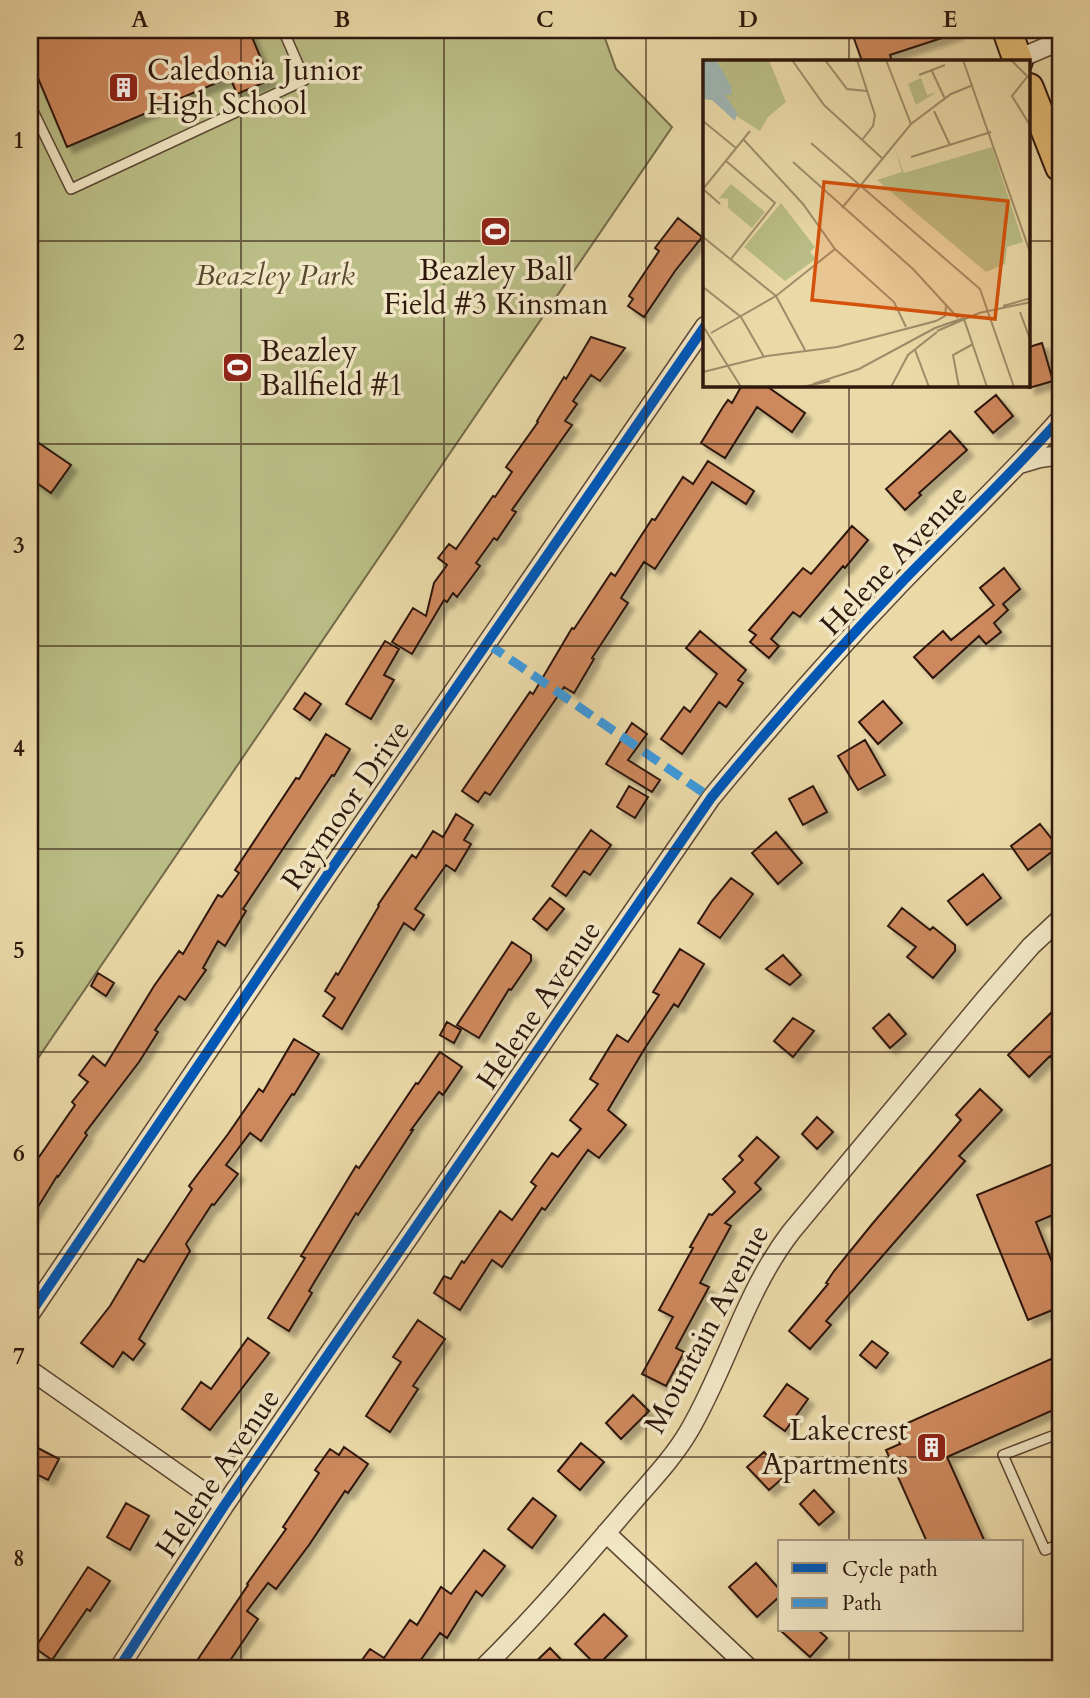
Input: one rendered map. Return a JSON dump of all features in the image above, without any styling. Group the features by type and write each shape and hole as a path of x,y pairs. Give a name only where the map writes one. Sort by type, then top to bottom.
{"main road":[{"path":"1007,30 1016,60"},
{"path":"1030,91 1060,167"}],"street":[{"path":"1018,60 1060,41"},
{"name":"Raymoor Drive","path":"30,1314 328,874 703,329"},
{"name":"Helene Avenue","path":"119,1668 224,1506 711,798 901,583 1020,464 1060,419"},
{"path":"1020,464 1060,455"},
{"name":"Mountain Avenue","path":"482,1668 606,1533 687,1434 710,1393 771,1259 992,990 1031,946 1060,919"},
{"path":"30,1370 224,1506"},
{"path":"606,1533 749,1668"}],"lane":[{"path":"30,105 71,189 305,80 283,30"},
{"path":"1060,1433 1003,1455 1045,1550 1060,1544"}],"green space":[{"name":"Beazley Park","path":"30,30 602,30 616,69 672,127 30,1070"}],"building":[{"name":"Caledonia Junior High School","path":"30,30 249,30 270,80 237,94 230,77 67,147 30,59"},
{"path":"862,30 956,30 957,33 890,55 892,60 862,60 852,33"},
{"path":"678,218 702,237 644,317 628,306 633,299 629,296 659,251 655,248"},
{"path":"591,337 625,348 600,381 591,375 573,401 577,404 565,421 572,425 512,510 516,512 497,540 494,538 476,563 480,566 457,597 453,593 447,602 444,600 412,654 392,642 413,608 426,616 434,583 447,565 438,558 449,544 456,549 493,496 495,497 512,472 506,467 538,422"},
{"path":"1042,343 1053,381 1029,388 1030,387 1030,347"},
{"path":"741,387 768,387 805,413 792,432 757,407 725,458 701,443 728,400 732,403"},
{"path":"996,395 1013,416 993,433 975,412"},
{"path":"950,431 967,450 919,493 921,495 905,510 886,489"},
{"path":"30,437 71,465 51,493 30,478"},
{"path":"708,461 754,491 746,504 712,482 655,569 644,562 621,598 628,603 592,658 594,659 574,693 564,687 490,795 485,792 478,802 462,791 530,692 533,694 572,628 574,629 611,573 615,576 683,477 693,484"},
{"path":"852,526 868,540 800,617 793,612 771,639 779,646 769,658 750,642 756,635 749,630 803,568 811,574"},
{"path":"1004,568 1020,589 1003,604 1008,610 994,623 1001,632 986,644 979,636 933,678 914,657 943,631 951,640 994,605 980,588"},
{"path":"700,631 746,670 738,680 743,683 726,707 719,702 682,754 661,739 684,707 690,712 717,674 686,648"},
{"path":"385,641 399,649 384,675 394,680 371,719 346,704"},
{"path":"305,693 321,704 310,720 294,709"},
{"path":"883,701 902,723 878,744 859,722"},
{"path":"632,723 647,734 628,760 660,780 652,792 606,764"},
{"path":"326,734 350,749 334,776 332,775 243,909 246,911 225,946 218,941 203,968 206,970 185,1000 179,996 155,1030 158,1032 139,1062 85,1133 87,1135 30,1220 30,1170 75,1105 72,1102 88,1082 79,1075 93,1056 105,1066 154,986 179,951 183,954 218,895 222,897 239,873 235,870 296,778 299,779"},
{"path":"865,740 885,775 858,790 838,756"},
{"path":"629,786 648,797 635,818 617,807"},
{"path":"813,786 827,812 803,825 789,799"},
{"path":"456,814 473,825 464,840 471,844 455,871 446,865 415,909 424,915 414,930 404,923 342,1029 323,1016 335,998 325,991 336,973 338,975 378,905 412,855 416,858 433,831 443,837"},
{"path":"1040,824 1058,847 1028,870 1011,846"},
{"path":"591,830 611,845 590,875 584,871 566,896 552,886"},
{"path":"776,832 802,863 778,884 752,853"},
{"path":"983,874 1001,898 967,925 948,901"},
{"path":"731,878 753,894 720,938 698,923"},
{"path":"550,898 564,909 547,930 533,919"},
{"path":"902,908 930,930 933,927 955,945 955,951 933,978 907,957 916,947 888,926"},
{"path":"512,942 531,955 531,961 511,990 509,989 479,1038 457,1025"},
{"path":"680,949 704,964 678,1007 674,1004 645,1048 608,1110 626,1125 599,1158 588,1150 545,1210 542,1208 502,1267 492,1260 460,1310 434,1293 444,1276 451,1279 462,1261 464,1263 500,1211 512,1220 536,1186 531,1182 552,1153 558,1157 581,1129 570,1120 598,1084 590,1079 617,1035 628,1042 659,995 653,992"},
{"path":"783,955 801,975 790,985 766,969"},
{"path":"98,973 114,983 106,996 91,986"},
{"path":"1060,1004 1060,1069 1050,1056 1029,1077 1008,1055"},
{"path":"889,1014 906,1034 890,1048 873,1028"},
{"path":"793,1018 814,1031 793,1057 774,1041"},
{"path":"447,1022 461,1030 454,1043 440,1035"},
{"path":"294,1039 319,1054 261,1141 250,1133 226,1165 238,1174 214,1205 212,1204 186,1244 190,1251 139,1339 145,1344 133,1360 123,1352 113,1367 81,1343 110,1306 138,1259 144,1262 192,1189 189,1186 259,1089 263,1092"},
{"path":"440,1052 462,1067 443,1095 439,1092 411,1130 358,1215 356,1213 309,1291 312,1293 289,1331 268,1318 305,1258 301,1256 356,1166 359,1168"},
{"path":"980,1089 1002,1110 959,1156 965,1161 826,1321 831,1325 810,1349 789,1331 873,1223 961,1120 956,1115"},
{"path":"817,1117 833,1132 817,1149 802,1134"},
{"path":"757,1137 779,1157 755,1183 761,1189 725,1223 731,1226 700,1283 709,1287 676,1348 684,1352 666,1386 642,1374 673,1317 659,1310 709,1214 712,1215 735,1192 723,1179 743,1160 739,1156"},
{"path":"1060,1161 1060,1212 1036,1222 1060,1282 1060,1307 1028,1320 977,1195"},
{"path":"418,1320 445,1339 413,1386 418,1389 390,1432 366,1416 401,1362 393,1357"},
{"path":"248,1338 269,1353 210,1430 182,1409 201,1382 211,1389"},
{"path":"872,1341 888,1353 876,1368 860,1355"},
{"name":"Lakecrest Apartments","path":"1060,1355 1060,1407 947,1457 984,1540 926,1540 886,1450 900,1444 894,1429"},
{"path":"787,1384 808,1399 785,1431 764,1416"},
{"path":"633,1395 649,1411 621,1439 606,1423"},
{"path":"581,1443 604,1462 580,1490 558,1471"},
{"path":"30,1444 59,1459 48,1480 30,1471"},
{"path":"344,1447 368,1464 348,1493 345,1491 276,1589 268,1583 247,1611 258,1619 225,1668 192,1668 286,1529 283,1527 319,1473 315,1470 330,1449 339,1455"},
{"path":"764,1452 785,1476 769,1490 747,1467"},
{"path":"814,1490 834,1512 819,1525 800,1504"},
{"path":"533,1498 556,1516 532,1548 508,1529"},
{"path":"126,1503 149,1516 130,1550 107,1537"},
{"path":"484,1550 505,1566 482,1596 476,1591 447,1638 440,1633 415,1668 356,1668 370,1649 384,1658 410,1620 417,1625 441,1587 451,1594"},
{"path":"756,1563 778,1588 778,1598 757,1617 729,1587"},
{"path":"88,1567 110,1581 52,1660 35,1648"},
{"path":"604,1614 627,1636 597,1666 575,1644"},
{"path":"782,1632 820,1632 827,1638 810,1657"},
{"path":"550,1648 569,1668 529,1668"}],"marked path":[{"path":"488,644 711,798"}],"cycle path":[{"path":"30,1314 328,874 703,329"},
{"path":"119,1668 224,1506 711,798 852,635 1060,419"}],"place":[{"name":"Caledonia Junior High School","path":"124,87"},
{"name":"Beazley Ball Field #3 Kinsman","path":"496,232"},
{"name":"Beazley Ballfield #1","path":"237,368"},
{"name":"Lakecrest Apartments","path":"931,1447"}]}
